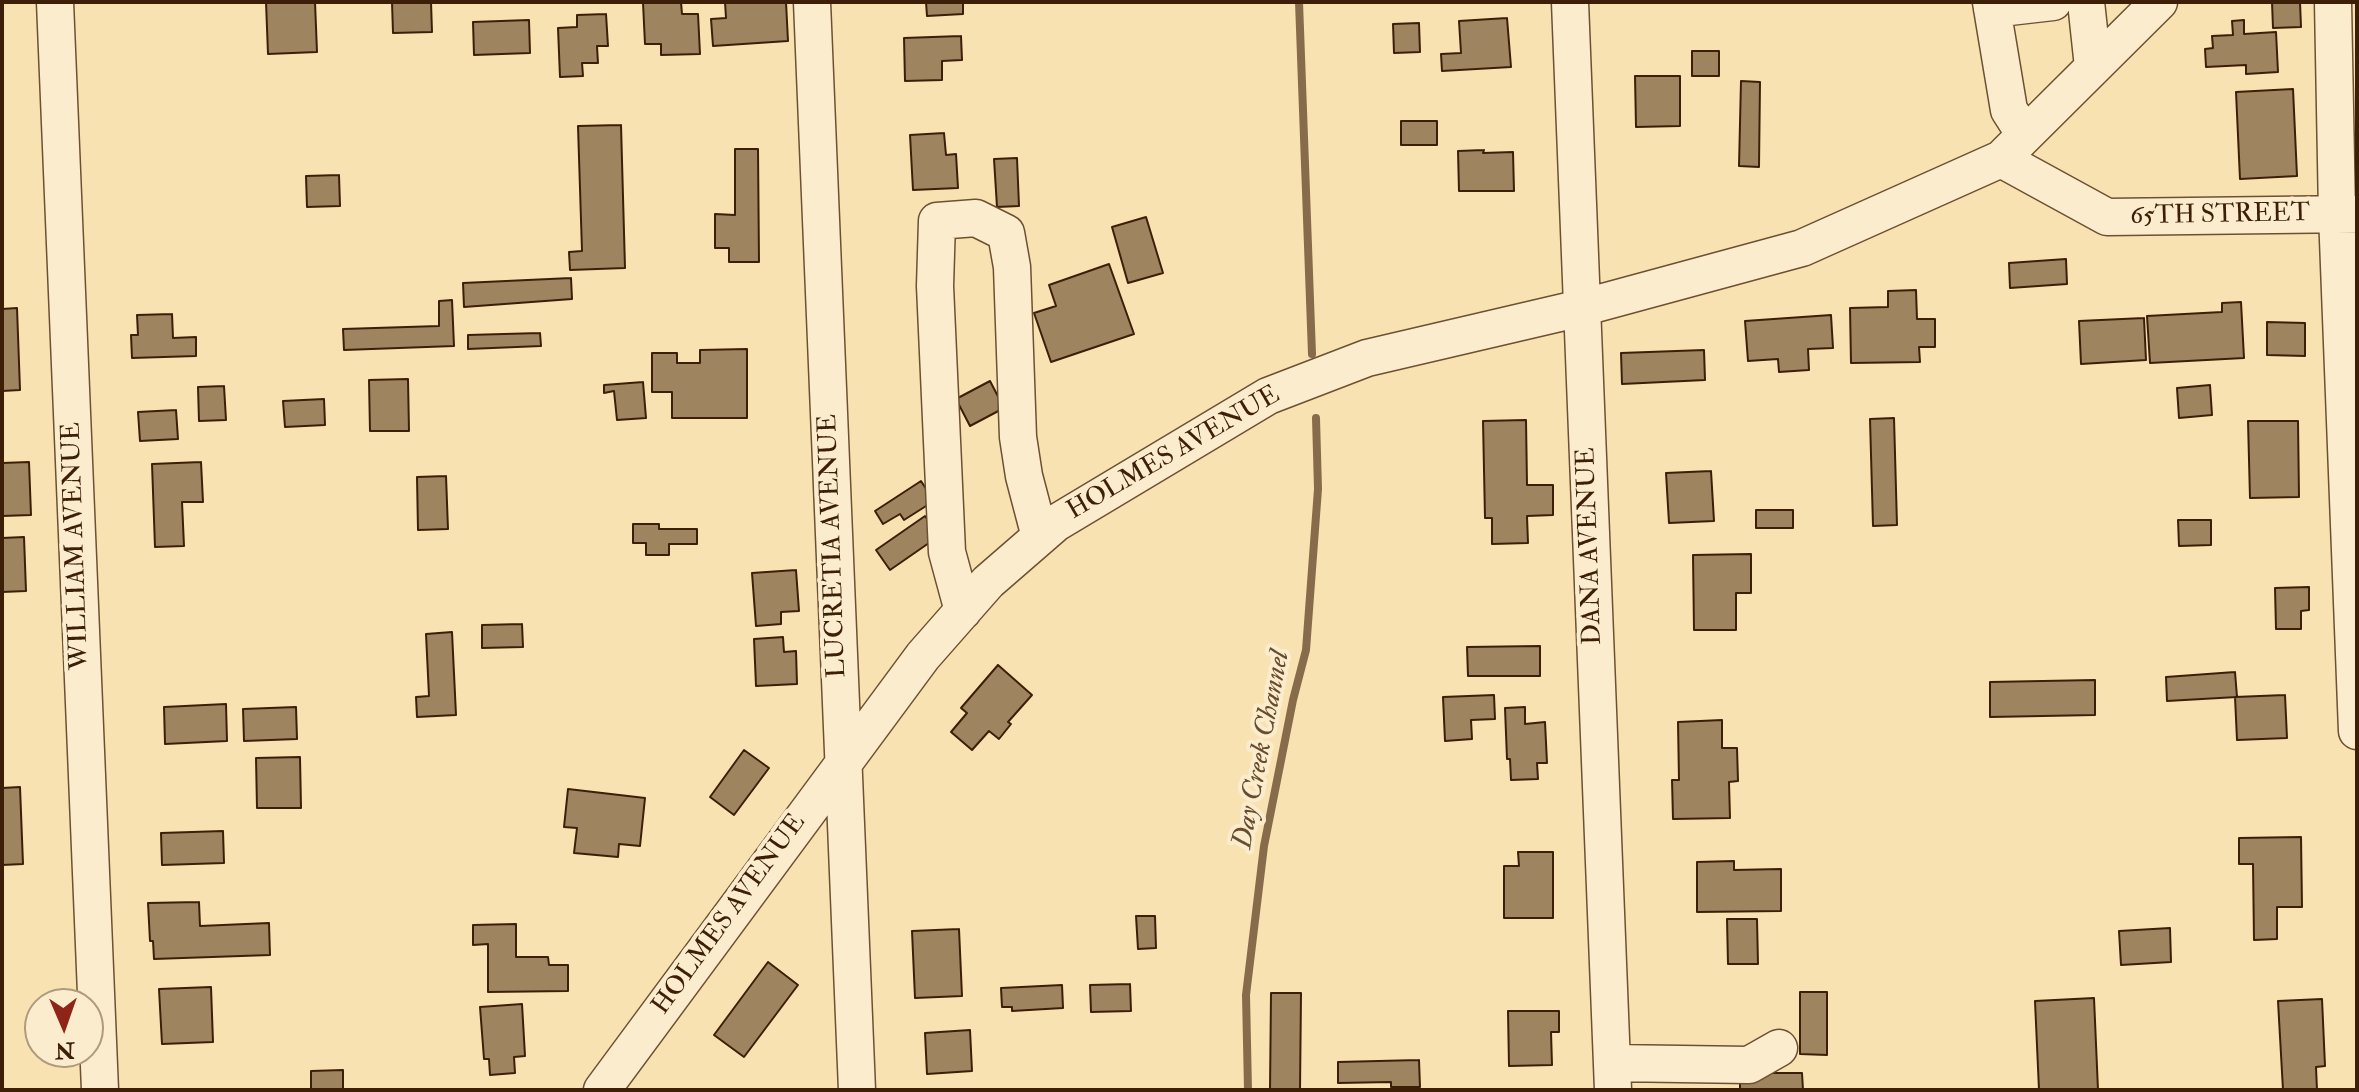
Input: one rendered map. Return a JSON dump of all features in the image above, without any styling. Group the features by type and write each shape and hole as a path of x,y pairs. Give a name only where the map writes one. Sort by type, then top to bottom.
{"street":[{"name":"WILLIAM AVENUE","path":"55,2 100,1090"},
{"name":"LUCRETIA AVENUE","path":"812,2 857,1090"},
{"name":"DANA AVENUE","path":"1570,2 1613,1077"},
{"path":"2013,147 1992,6 2053,2"},
{"path":"2086,2 2093,67"},
{"name":"HOLMES AVENUE","path":"602,1090 923,656 988,582 1056,523 1268,396 1367,358 1581,308 1802,248 2013,147 2159,2"},
{"path":"2333,2 2347,214 2357,731"},
{"name":"65TH STREET","path":"2013,147 2107,217 2347,214"},
{"path":"963,611 947,552 935,286 937,221 976,218 1006,233 1012,267 1018,437 1024,476 1040,537"},
{"path":"1613,1077 1749,1065 1779,1048"}],"building":[{"path":"266,2 315,2 317,52 268,54"},
{"path":"392,2 431,2 432,32 393,33"},
{"path":"681,2 682,14 698,14 700,54 661,55 661,44 645,44 643,3"},
{"path":"725,2 786,2 788,41 713,46 711,19 726,18"},
{"path":"926,2 963,2 963,14 927,16"},
{"path":"2272,2 2300,2 2301,27 2273,28"},
{"path":"606,14 608,46 597,46 598,63 582,63 583,76 560,77 558,28 577,27 577,15"},
{"path":"1507,18 1511,67 1442,71 1441,54 1461,53 1459,21"},
{"path":"529,20 530,53 474,55 473,22"},
{"path":"2244,20 2244,34 2276,32 2278,72 2246,74 2246,65 2206,67 2205,49 2213,48 2212,36 2233,35 2232,21"},
{"path":"1419,23 1420,52 1394,53 1393,24"},
{"path":"961,36 962,60 942,61 942,80 905,81 904,38"},
{"path":"1692,51 1719,51 1719,76 1692,76"},
{"path":"1635,76 1680,76 1680,126 1636,127"},
{"path":"1741,81 1760,82 1759,167 1739,166"},
{"path":"2293,89 2297,176 2240,179 2236,92"},
{"path":"1401,121 1437,121 1437,145 1401,145"},
{"path":"621,125 625,268 570,270 569,252 582,251 578,126"},
{"path":"944,133 946,155 956,154 958,188 913,190 910,135"},
{"path":"735,149 758,149 759,262 729,262 729,248 715,248 715,214 735,215"},
{"path":"1484,150 1483,153 1513,152 1514,191 1459,191 1458,151"},
{"path":"1017,158 1019,206 997,207 994,159"},
{"path":"339,175 340,206 307,207 306,176"},
{"path":"1146,217 1163,273 1128,283 1112,227"},
{"path":"2066,259 2067,284 2010,288 2009,263"},
{"path":"1109,264 1134,334 1051,362 1034,313 1056,306 1049,285"},
{"path":"571,278 572,299 464,307 463,283"},
{"path":"1916,290 1917,319 1935,319 1935,347 1919,347 1920,362 1851,363 1850,308 1888,307 1888,291"},
{"path":"452,300 454,346 344,350 343,329 439,326 439,301"},
{"path":"2241,302 2244,358 2150,363 2147,316 2222,312 2222,303"},
{"path":"17,308 20,390 2,391 2,309"},
{"path":"172,314 173,338 196,337 196,356 132,358 131,335 138,335 137,315"},
{"path":"1831,315 1833,348 1808,349 1809,370 1779,372 1778,359 1748,361 1745,321"},
{"path":"2144,318 2146,360 2081,364 2079,321"},
{"path":"2267,322 2305,323 2305,356 2267,355"},
{"path":"540,333 541,346 468,349 468,335"},
{"path":"747,349 747,418 672,418 672,392 652,392 652,353 677,353 677,363 700,363 700,350"},
{"path":"1704,350 1705,380 1622,384 1621,353"},
{"path":"408,379 409,431 370,431 369,380"},
{"path":"990,381 1004,408 970,426 956,399"},
{"path":"643,382 646,418 617,420 614,391 604,393 604,385"},
{"path":"2210,385 2212,415 2179,418 2177,388"},
{"path":"224,386 226,420 199,421 198,387"},
{"path":"324,399 325,425 285,427 283,401"},
{"path":"176,410 178,439 140,441 138,412"},
{"path":"1894,418 1897,525 1873,526 1870,419"},
{"path":"1526,420 1527,485 1553,485 1553,515 1527,516 1528,543 1492,544 1492,518 1485,518 1483,421"},
{"path":"2248,421 2298,421 2299,497 2250,498"},
{"path":"29,462 31,515 2,516 2,463"},
{"path":"201,462 203,502 182,502 184,546 155,547 152,464"},
{"path":"1711,471 1714,521 1669,523 1666,473"},
{"path":"446,476 448,529 418,530 417,477"},
{"path":"921,481 934,501 904,520 900,514 883,524 875,511"},
{"path":"1756,510 1793,510 1793,528 1756,528"},
{"path":"925,516 939,536 890,570 876,550"},
{"path":"2178,520 2211,520 2211,545 2179,546"},
{"path":"633,524 659,524 659,529 697,529 697,544 669,544 669,555 646,555 646,543 633,543"},
{"path":"24,537 26,591 2,592 2,538"},
{"path":"1751,554 1751,593 1736,593 1736,630 1694,630 1693,555"},
{"path":"796,570 799,611 781,612 781,624 756,626 752,573"},
{"path":"2309,587 2309,610 2301,611 2301,629 2276,629 2275,588"},
{"path":"522,624 523,647 482,648 482,625"},
{"path":"452,632 456,715 417,717 416,697 429,696 426,634"},
{"path":"783,637 784,652 796,651 797,684 756,686 754,639"},
{"path":"1540,646 1540,676 1468,676 1467,647"},
{"path":"998,665 1032,695 1008,722 1011,724 999,739 989,731 972,750 951,732 967,713 961,708"},
{"path":"2235,672 2237,697 2167,701 2166,677"},
{"path":"2095,680 2095,715 1990,717 1990,682"},
{"path":"1494,695 1495,719 1471,720 1472,739 1445,741 1443,697"},
{"path":"2285,695 2287,738 2237,740 2235,697"},
{"path":"226,704 227,741 165,744 164,707"},
{"path":"296,707 297,739 244,741 243,709"},
{"path":"1525,707 1525,724 1545,722 1547,763 1537,763 1538,779 1511,780 1505,708"},
{"path":"1722,720 1722,748 1737,748 1738,781 1729,782 1730,818 1673,819 1672,780 1679,780 1678,722"},
{"path":"744,750 769,768 734,815 710,797"},
{"path":"300,757 301,808 257,808 256,758"},
{"path":"20,787 23,864 2,865 2,788"},
{"path":"568,789 645,798 640,846 619,844 618,857 574,853 577,828 564,827"},
{"path":"223,831 224,863 162,865 161,833"},
{"path":"2301,837 2302,907 2277,907 2277,939 2254,940 2253,864 2239,864 2239,838"},
{"path":"1518,852 1553,852 1553,918 1504,918 1504,866 1519,866"},
{"path":"1734,861 1734,870 1781,869 1781,911 1697,912 1697,862"},
{"path":"199,902 200,926 269,923 270,955 154,959 148,903"},
{"path":"1136,916 1155,916 1156,948 1138,949"},
{"path":"1727,919 1757,919 1758,964 1728,964"},
{"path":"516,924 516,957 548,957 549,965 568,965 568,991 488,992 488,944 473,945 473,925"},
{"path":"2170,928 2171,962 2121,965 2119,931"},
{"path":"959,929 962,996 915,998 912,931"},
{"path":"768,962 798,985 744,1057 714,1035"},
{"path":"1130,984 1131,1011 1091,1012 1090,985"},
{"path":"1062,985 1063,1008 1012,1011 1012,1007 1002,1007 1001,988"},
{"path":"211,987 213,1042 162,1044 159,989"},
{"path":"1800,992 1827,992 1827,1055 1800,1054"},
{"path":"1271,993 1301,993 1300,1090 1270,1090"},
{"path":"2094,998 2098,1090 2039,1090 2035,1001"},
{"path":"2322,999 2325,1066 2316,1067 2317,1090 2283,1090 2278,1001"},
{"path":"522,1004 525,1056 514,1057 515,1073 490,1075 489,1059 484,1059 480,1007"},
{"path":"1508,1011 1559,1011 1559,1032 1551,1032 1552,1065 1509,1066"},
{"path":"970,1030 972,1071 927,1074 925,1033"},
{"path":"1419,1060 1420,1087 1391,1087 1391,1082 1338,1083 1338,1062"},
{"path":"343,1070 343,1090 311,1090 311,1071"},
{"path":"1740,1073 1802,1073 1803,1090 1740,1090"}],"waterway":[{"name":"Day Creek Channel","path":"1299,2 1312,354"},
{"name":"Day Creek Channel","path":"1248,1090 1246,995 1264,846 1306,650 1318,489 1316,418"}]}
